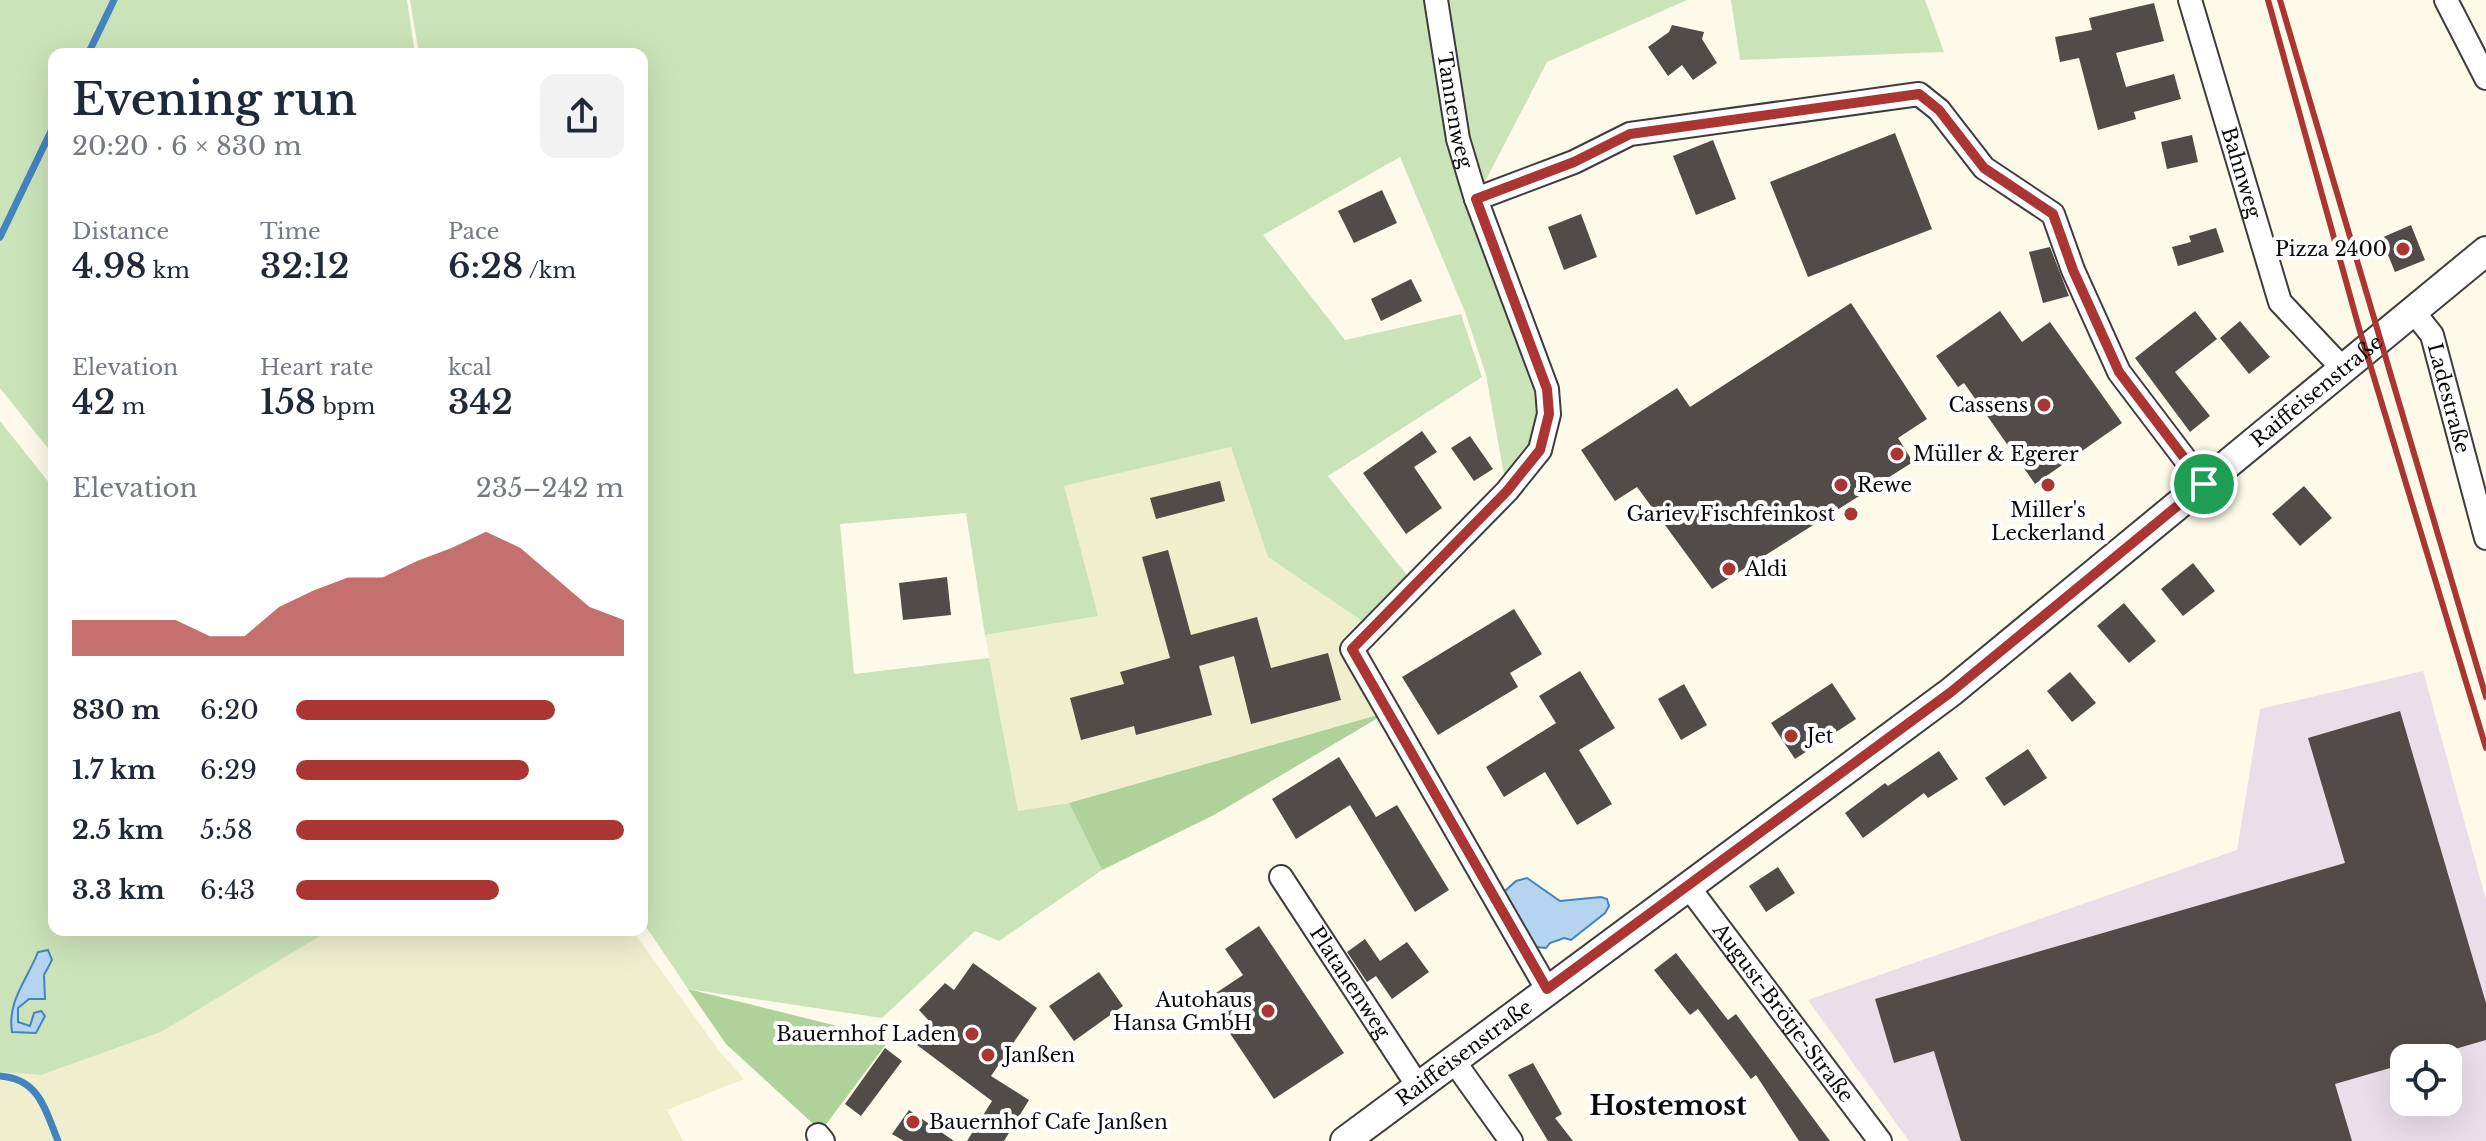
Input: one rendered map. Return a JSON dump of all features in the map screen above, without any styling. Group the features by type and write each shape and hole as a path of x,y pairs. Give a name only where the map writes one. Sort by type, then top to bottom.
{"street":[{"name":"Tannenweg","path":"1436,0 1458,139 1476,199 1547,389 1549,414 1540,450 1507,491 1352,649 1547,989"},
{"name":"Bahnweg","path":"2190,0 2280,302 2343,369"},
{"path":"2446,0 2486,78"},
{"path":"1476,199 1574,162 1630,134 1919,94 1939,110 1984,168 2053,214 2073,270 2119,372 2204,484"},
{"name":"Raiffeisenstraße","path":"1345,1141 1951,692 2413,311 2482,262"},
{"name":"Ladestraße","path":"2413,311 2432,335 2486,538"},
{"name":"Platanenweg","path":"1281,877 1418,1086"},
{"name":"August-Brötje-Straße","path":"1687,885 1880,1141"},
{"path":"1453,1060 1511,1141"}],"shaded area":[{"path":"2423,671 2486,900 2486,1141 1909,1141 1808,1000 2237,850 2260,709"}],"green space":[{"path":"0,0 407,0 414,48 48,48 48,448 0,388"},
{"path":"410,0 1687,0 1547,62 1476,199 1549,414 1507,491 1486,375 1465,312 1400,157 1263,235 1345,340 1461,314 1482,377 1328,476 1414,584 1372,628 1268,557 1231,447 1064,486 1098,616 985,635 966,513 840,524 854,674 989,658 1018,811 1069,803 1102,870 999,941 975,931 882,1018 688,989 648,930 648,48 418,48"},
{"path":"1731,0 1925,0 1944,52 1740,60"},
{"path":"0,421 48,481 48,936 320,936 161,1032 41,1075 0,1072"},
{"path":"1231,447 1268,557 1372,628 1353,649 1388,712 1069,803 1018,812 985,635 1097,616 1063,486"},
{"path":"1388,712 1214,815 1102,870 1069,803"},
{"path":"320,936 636,936 720,1052 744,1079 667,1110 683,1141 0,1141 0,1072 41,1075 161,1032"},
{"path":"688,989 890,1039 821,1131 726,1044"}],"water":[{"path":"1527,878 1560,901 1601,897 1607,899 1609,906 1605,913 1571,940 1564,938 1550,943 1546,948 1536,947 1504,892 1516,881"},
{"path":"48,950 52,960 44,975 45,999 29,999 18,1008 18,1022 30,1026 34,1013 41,1011 45,1016 36,1033 12,1032 12,1010 19,991 38,952"}],"building":[{"path":"2154,3 2164,41 2116,53 2126,87 2174,74 2181,99 2134,112 2136,119 2098,130 2079,58 2060,62 2055,37 2092,30 2089,18"},
{"path":"1672,25 1704,32 1702,39 1717,63 1693,80 1682,65 1668,76 1648,47 1669,32"},
{"path":"1895,133 1932,229 1808,277 1770,182"},
{"path":"2192,135 2198,162 2167,169 2161,142"},
{"path":"1713,140 1736,199 1696,215 1673,156"},
{"path":"1382,190 1397,223 1354,243 1338,211"},
{"path":"1581,214 1597,257 1564,270 1548,227"},
{"name":"Pizza 2400","path":"2411,225 2425,260 2395,272 2381,238"},
{"path":"2216,228 2224,252 2178,266 2172,247 2191,242 2189,236"},
{"path":"2050,247 2069,296 2043,303 2029,252"},
{"path":"1411,279 1422,301 1381,321 1371,299"},
{"path":"1851,303 1927,419 1898,438 1913,462 1712,589 1637,487 1615,501 1581,450 1677,388 1690,407"},
{"name":"Cassens","path":"2000,311 2022,342 2050,322 2122,423 2035,484 1964,383 1958,387 1936,356"},
{"path":"2195,311 2217,339 2175,372 2210,416 2190,432 2135,358"},
{"path":"2240,321 2270,357 2249,374 2220,338"},
{"path":"1422,431 1437,452 1414,467 1442,508 1406,534 1363,473"},
{"path":"1470,436 1493,469 1474,481 1451,448"},
{"path":"1220,481 1225,501 1156,519 1150,498"},
{"path":"2304,486 2332,518 2300,546 2272,514"},
{"path":"1168,550 1191,635 1257,617 1271,668 1328,653 1341,700 1251,724 1234,656 1199,666 1212,715 1136,735 1134,726 1081,740 1070,698 1124,684 1120,672 1170,658 1142,557"},
{"path":"2193,563 2215,591 2183,616 2161,589"},
{"path":"947,577 951,615 903,620 899,583"},
{"path":"2124,603 2156,641 2129,663 2097,626"},
{"path":"1514,609 1542,654 1510,673 1518,687 1438,735 1402,677"},
{"path":"1580,671 1615,728 1579,750 1612,804 1577,825 1545,772 1504,797 1486,767 1556,723 1539,696"},
{"path":"2070,672 2096,703 2072,722 2047,691"},
{"path":"1832,683 1856,719 1795,759 1771,723"},
{"path":"1684,684 1707,725 1681,740 1658,699"},
{"path":"2400,711 2486,1003 2486,1040 2462,1047 2462,1044 2390,1044 2390,1068 2335,1084 2352,1141 1961,1141 1934,1051 1894,1063 1875,999 2345,863 2308,738"},
{"path":"2028,749 2047,778 2004,806 1985,778"},
{"path":"1939,751 1958,779 1928,798 1924,793 1863,838 1845,813 1885,783 1888,786"},
{"path":"1339,757 1376,817 1397,805 1449,890 1415,912 1350,805 1296,839 1272,799"},
{"path":"1778,867 1795,893 1766,912 1749,886"},
{"name":"Autohaus Hansa GmbH","path":"1259,926 1344,1053 1274,1099 1217,1014 1225,1007 1216,993 1243,975 1225,949"},
{"path":"1365,939 1380,961 1407,942 1429,972 1392,999 1376,976 1367,982 1347,952"},
{"path":"1676,953 1728,1020 1736,1014 1830,1141 1799,1141 1756,1075 1751,1079 1698,1009 1690,1015 1654,970"},
{"name":"Bauernhof Laden","path":"973,963 1037,1008 991,1076 1029,1100 1004,1141 967,1141 992,1101 917,1045 931,1023 919,1010 945,983 954,990"},
{"path":"1099,972 1123,1006 1074,1041 1049,1006"},
{"path":"885,1048 902,1061 861,1116 845,1104"},
{"path":"1533,1063 1562,1114 1555,1118 1573,1141 1548,1141 1508,1075"},
{"name":"Bauernhof Cafe Janßen","path":"909,1110 954,1141 904,1141 892,1134"}],"waterway":[{"path":"91,48 114,0"},
{"path":"0,237 48,137"},
{"path":"0,1076 13,1078 32,1089 44,1107 58,1141"}],"railway":[{"path":"2268,0 2359,328 2486,748"},
{"path":"2280,0 2486,697"}],"place":[{"name":"Pizza 2400","path":"2403,249"},
{"name":"Cassens","path":"2044,405"},
{"name":"Müller & Egerer","path":"1897,454"},
{"name":"Rewe","path":"1841,485"},
{"name":"Miller's Leckerland","path":"2048,485"},
{"name":"Gariev Fischfeinkost","path":"1851,514"},
{"name":"Aldi","path":"1729,569"},
{"name":"Jet","path":"1791,736"},
{"name":"Autohaus Hansa GmbH","path":"1268,1011"},
{"name":"Bauernhof Laden","path":"972,1034"},
{"name":"Janßen","path":"988,1055"},
{"name":"Bauernhof Cafe Janßen","path":"913,1122"}],"district":[{"name":"Hostemost","path":"1668,1105"}],"route":[{"path":"1919,94 1939,110 1984,168 2053,214 2073,270 2119,372 2204,484 1951,692 1547,989 1352,649 1507,491 1540,450 1545,436 1549,414 1547,389 1476,199 1574,162 1630,134 1919,94"}]}
